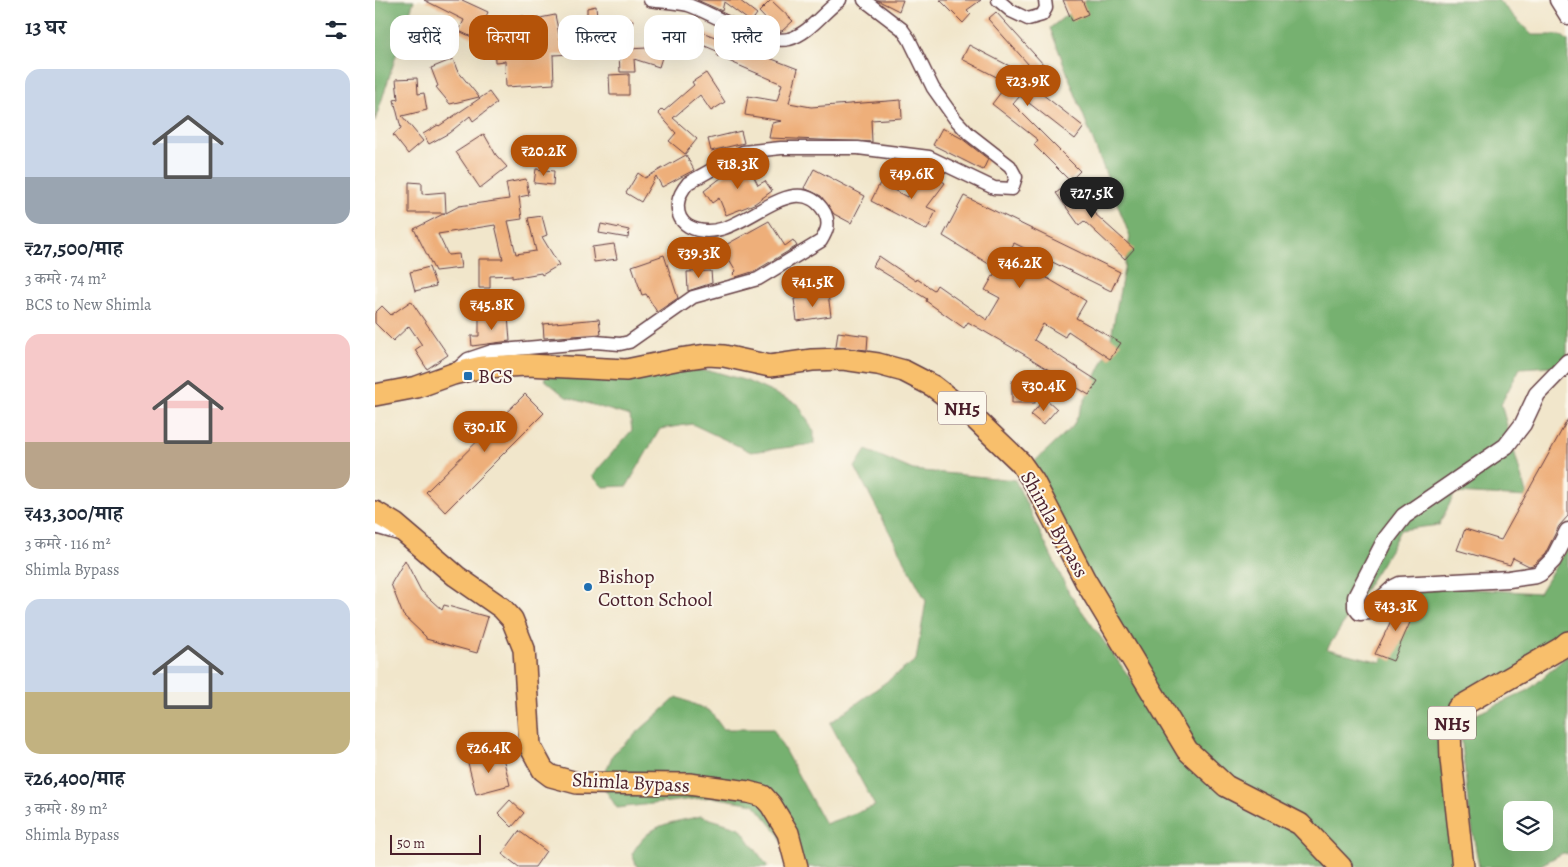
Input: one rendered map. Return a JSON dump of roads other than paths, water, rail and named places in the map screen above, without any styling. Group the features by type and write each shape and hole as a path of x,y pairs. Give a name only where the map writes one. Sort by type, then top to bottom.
{"highway":[{"name":"Shimla Bypass","path":"375,396 417,387 453,374 503,365 626,370 680,358 715,355 770,366 812,360 843,359 878,364 904,371 933,386 973,417 1020,462 1029,475 1085,580 1187,750 1226,786 1299,824 1341,867"},
{"name":"Shimla Bypass","path":"375,512 410,537 456,576 502,608 512,619 519,633 525,658 528,732 531,746 543,770 551,776 577,783 689,784 748,792 763,796 771,805 788,833 797,867"},
{"name":"NH5","path":"1463,867 1450,751 1450,727 1458,708 1561,648 1568,642"}],"street":[{"path":"650,0 684,4 708,12 754,34 787,39 805,32 840,0"},
{"path":"453,374 459,365 468,359 492,351 595,342 620,344 629,342 693,297 758,279 821,241 827,232 827,219 816,201 806,196 784,199 742,220 716,230 696,230 685,224 679,217 678,204 687,183 743,152 781,148 858,148 917,154 929,157 994,188 1012,189 1016,177 1010,166 969,134 955,119 933,88 909,39 902,29 864,0"},
{"path":"998,0 1011,11 1028,20 1042,15 1046,8 1045,0"},
{"path":"1558,0 1568,16"},
{"path":"1568,362 1537,394 1523,424 1506,446 1404,516 1386,539 1367,572 1356,597 1356,607 1360,612 1369,611 1394,588 1401,585 1509,579 1540,573 1558,554 1568,531"},
{"path":"375,527 410,537"}],"place":[{"name":"BCS","path":"468,376"},
{"name":"Bishop Cotton School","path":"588,587"}]}
